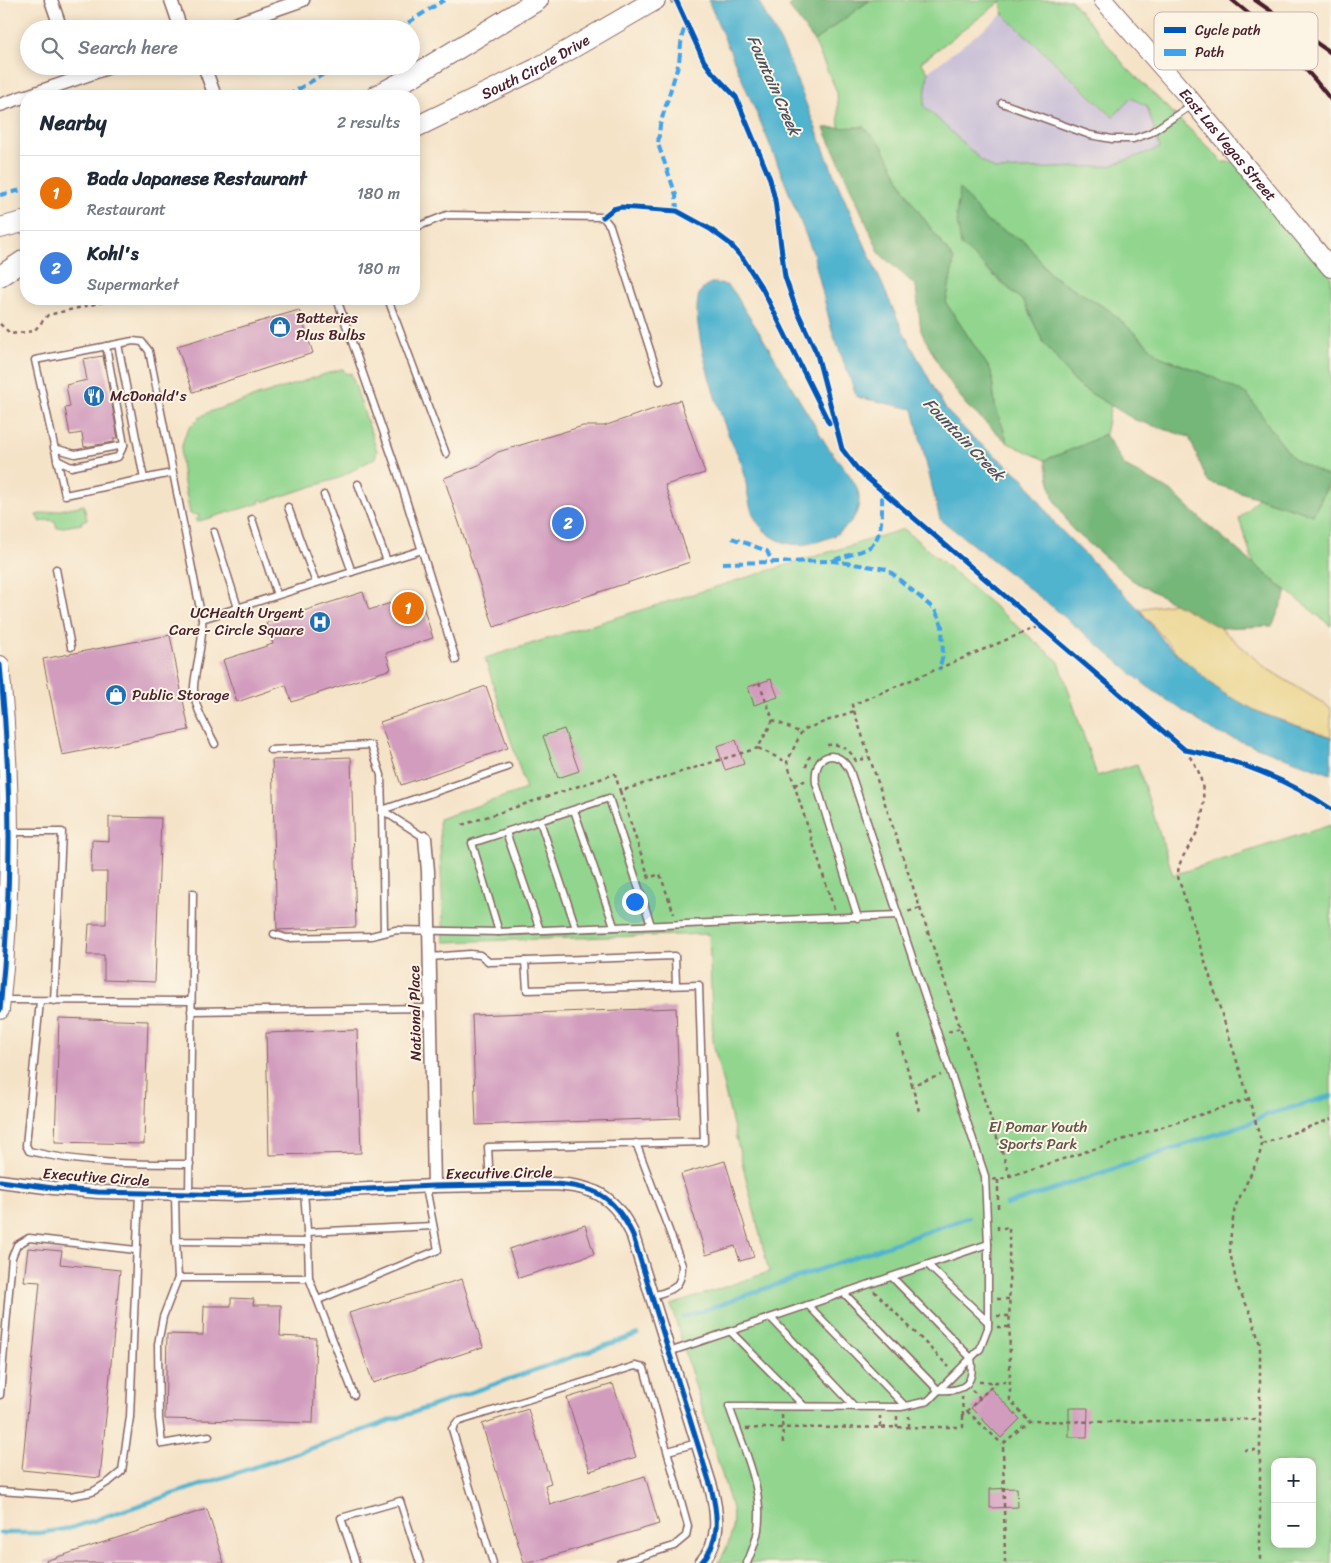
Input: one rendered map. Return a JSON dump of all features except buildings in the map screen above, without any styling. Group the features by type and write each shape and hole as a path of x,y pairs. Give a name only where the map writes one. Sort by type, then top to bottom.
{"main road":[{"path":"420,72 538,0"},
{"name":"South Circle Drive","path":"420,125 536,68 655,0"},
{"path":"387,90 415,75"},
{"path":"0,228 20,223"},
{"path":"0,263 20,260"},
{"path":"0,276 20,263"}],"street":[{"path":"51,0 58,20"},
{"path":"171,0 178,20"},
{"path":"243,20 286,3 302,0"},
{"name":"East Las Vegas Street","path":"1103,0 1154,58"},
{"name":"East Las Vegas Street","path":"1164,70 1331,268"},
{"path":"77,75 78,79"},
{"path":"45,90 89,75"},
{"path":"207,75 213,90"},
{"path":"0,105 20,98"},
{"path":"0,665 6,720 9,832 4,973 1,1005"},
{"name":"National Place","path":"425,838 428,871 431,1008 430,1186"},
{"name":"Executive Circle","path":"0,1180 53,1188 175,1194 236,1195 490,1185 571,1185 596,1192 617,1206 632,1233 715,1505 716,1523 714,1540 709,1554 701,1563"}],"lane":[{"path":"1002,103 1090,135 1112,139 1133,138 1150,133 1194,104"},
{"path":"420,226 447,215 603,217 610,226 660,381"},
{"path":"339,305 397,471 456,660"},
{"path":"390,305 446,454"},
{"path":"172,473 65,495 35,360 133,341 142,342 149,351 202,619 203,634 194,687 197,706 215,744"},
{"path":"118,344 144,479"},
{"path":"57,460 71,467 118,457 124,444 106,346"},
{"path":"54,448 75,454 124,444"},
{"path":"358,484 387,561"},
{"path":"324,495 352,572"},
{"path":"288,507 316,583"},
{"path":"252,519 277,596"},
{"path":"214,532 238,608"},
{"path":"202,619 422,550"},
{"path":"56,569 71,647"},
{"path":"270,750 371,745 381,775 384,932"},
{"path":"747,1563 756,1539 760,1518 758,1497 729,1406 904,1406 928,1401 980,1349 988,1328 986,1176 850,771 846,763 840,759 833,756 825,757 819,761 816,768 816,783 858,918"},
{"path":"382,810 508,767"},
{"path":"499,932 472,843 609,798 651,924"},
{"path":"382,810 425,838"},
{"path":"574,810 614,926"},
{"path":"540,821 576,928"},
{"path":"9,832 62,832 54,1001"},
{"path":"506,832 540,930"},
{"path":"190,1194 191,1001 194,893"},
{"path":"274,934 286,938 371,936 396,930 499,932 651,924 858,918 898,915"},
{"path":"430,957 470,954 480,956 489,962 675,956 676,985"},
{"path":"490,1185 488,1147 704,1142 699,984 526,990 525,961"},
{"path":"40,1001 26,1144 30,1151 82,1161 190,1164"},
{"path":"1,1005 40,1001 191,1001"},
{"path":"191,1011 431,1008"},
{"path":"636,1143 682,1264 680,1282 673,1289 652,1296"},
{"path":"318,1300 438,1250 433,1226 430,1186"},
{"path":"304,1192 309,1278 354,1396"},
{"path":"0,1491 71,1496 92,1492 110,1482 122,1471 130,1417 139,1193"},
{"path":"175,1194 178,1278 163,1317 158,1344 159,1419 162,1444 209,1436"},
{"path":"307,1232 433,1226"},
{"path":"0,1395 12,1257 17,1245 29,1238 136,1250"},
{"path":"176,1241 308,1242"},
{"path":"669,1352 988,1244"},
{"path":"928,1265 988,1322"},
{"path":"844,1293 938,1390 960,1390 967,1385 972,1375 971,1358 892,1277"},
{"path":"178,1278 309,1278"},
{"path":"808,1306 904,1406"},
{"path":"771,1318 855,1407"},
{"path":"731,1332 804,1406"},
{"path":"493,1563 452,1429 457,1422 635,1366 644,1368 688,1526 686,1536 674,1546 620,1563"},
{"path":"668,1451 697,1443"},
{"path":"356,1563 341,1518 400,1502 420,1563"}],"path":[{"path":"0,324 11,334 34,331 48,315 90,305"},
{"path":"1010,1176 852,705 1039,626"},
{"path":"758,748 772,720 759,682"},
{"path":"837,918 787,762 806,729 854,711"},
{"path":"772,720 802,733"},
{"path":"620,791 758,748 787,762"},
{"path":"1185,750 1199,772 1203,794 1203,813 1201,825 1178,868 1178,877 1262,1144 1259,1157 1235,1207 1230,1252 1237,1286 1251,1314 1260,1345 1260,1563"},
{"path":"462,825 615,774 649,878 660,874 677,924"},
{"path":"898,915 920,908"},
{"path":"940,1035 960,1028"},
{"path":"898,1036 919,1111"},
{"path":"912,1085 943,1075"},
{"path":"986,1176 998,1180 1249,1099"},
{"path":"1262,1144 1331,1119"},
{"path":"998,1180 998,1209"},
{"path":"998,1219 998,1229 1009,1227 1010,1400 1029,1421"},
{"path":"868,1285 949,1367"},
{"path":"737,1430 758,1428 963,1427 962,1396 977,1382 1010,1382"},
{"path":"963,1415 996,1382"},
{"path":"971,1389 980,1398"},
{"path":"782,1406 783,1444"},
{"path":"967,1411 1003,1444 1005,1563"},
{"path":"1003,1444 1029,1421 1110,1422 1260,1419"},
{"path":"1244,1450 1260,1450"}],"shaded area":[{"path":"1003,14 1112,117 1131,98 1147,106 1161,148 1110,166 996,170 981,160 923,106 928,72"}],"green space":[{"path":"795,0 870,0 814,41 789,7"},
{"path":"870,0 1071,0 1126,67 1223,162 1242,162 1331,276 1331,478 1295,460 1278,439 1206,374 1161,357 1109,310 1051,275 1024,241 987,222 960,190 986,269 1024,302 1042,340 1077,385 1111,405 1105,434 1045,460 1008,443 995,405 991,371 946,303 954,260 911,201 881,144 864,127 839,128 837,92 814,41","holes":["1001,1 1003,14 1113,117 1131,98 1147,106 1160,148 1110,166 996,170 981,160 924,106 928,72 921,62"]},
{"path":"864,127 881,144 911,201 954,260 946,303 991,371 995,405 1008,443 966,405 943,372 921,331 916,286 880,254 824,128"},
{"path":"960,189 987,222 1024,241 1051,275 1109,310 1161,357 1206,374 1248,395 1295,460 1331,478 1313,515 1208,482 1189,437 1135,420 1077,385 1042,340 1024,302 961,245 956,215"},
{"path":"341,369 346,374 351,373 377,451 375,458 339,478 263,502 262,499 259,500 260,503 196,522 195,519 199,518 199,515 190,514 181,457 187,432 196,421 209,412"},
{"path":"1105,434 1125,466 1171,491 1202,520 1287,592 1272,626 1220,628 1132,580 1072,529 1053,497 1045,460"},
{"path":"1331,481 1331,626 1254,564 1239,519 1258,498 1313,515"},
{"path":"84,505 87,520 81,521 82,524 57,528 55,521 47,520 40,522 36,515"},
{"name":"El Pomar Youth Sports Park","path":"904,529 1059,662 1097,776 1137,764 1173,875 1331,825 1331,1563 718,1563 730,1537 733,1523 732,1508 671,1305 769,1272 713,1043 709,934 444,942 439,819 526,789 485,658"}],"sand":[{"path":"1174,603 1220,628 1266,668 1331,708 1331,737 1274,718 1246,706 1220,692 1198,674 1139,609"}],"water":[{"name":"Fountain Creek","path":"708,0 758,0 786,53 836,180 902,329 946,410 972,437 1024,479 1056,525 1139,609 1165,643 1221,692 1262,714 1331,737 1331,774 1215,732 1148,687 1054,608 940,519 913,409 857,397 832,331 813,253 766,135"},
{"path":"711,283 725,285 734,292 824,441 855,484 859,498 855,516 848,525 833,536 807,544 782,542 766,532 754,516 744,471 722,418 711,385 698,328 699,294"}],"waterway":[{"path":"1006,1205 1249,1123 1266,1115 1331,1096"},
{"path":"684,1317 969,1217"},
{"path":"0,1533 40,1533 71,1528 312,1448 638,1334"}],"railway":[{"path":"1232,0 1246,12"},
{"path":"1255,0 1272,12"},
{"path":"1318,44 1331,53"},
{"path":"1306,70 1331,100"}],"marked path":[{"path":"412,20 444,0"},
{"path":"677,211 676,195 658,144 660,125 679,62 682,36 686,23"},
{"path":"297,90 322,75"},
{"path":"0,195 20,190"},
{"path":"834,560 864,550 875,541 880,528 882,490"},
{"path":"732,538 767,551 772,562"},
{"path":"723,563 833,561 887,569 935,610 942,625 943,655 939,670"}],"cycle path":[{"path":"676,0 704,61 736,97 770,179 775,200 785,277 795,306 817,354 842,449 859,471 1185,750 1223,759 1261,772 1298,789 1331,809"},
{"path":"603,217 613,209 621,207 677,211 710,229 729,243 744,260 763,290 829,423"},
{"path":"0,665 7,751 9,838 7,924 0,1010"},
{"path":"0,1181 98,1192 236,1195 434,1186 553,1184 580,1187 601,1195 617,1210 632,1233 711,1487 716,1518 715,1537 712,1546 701,1563"}],"place":[{"name":"Batteries Plus Bulbs","path":"280,327"},
{"name":"McDonald's","path":"94,396"},
{"name":"Kohl's","path":"568,523"},
{"name":"Bada Japanese Restaurant","path":"408,608"},
{"name":"UCHealth Urgent Care - Circle Square","path":"320,622"},
{"name":"Public Storage","path":"116,695"}]}
